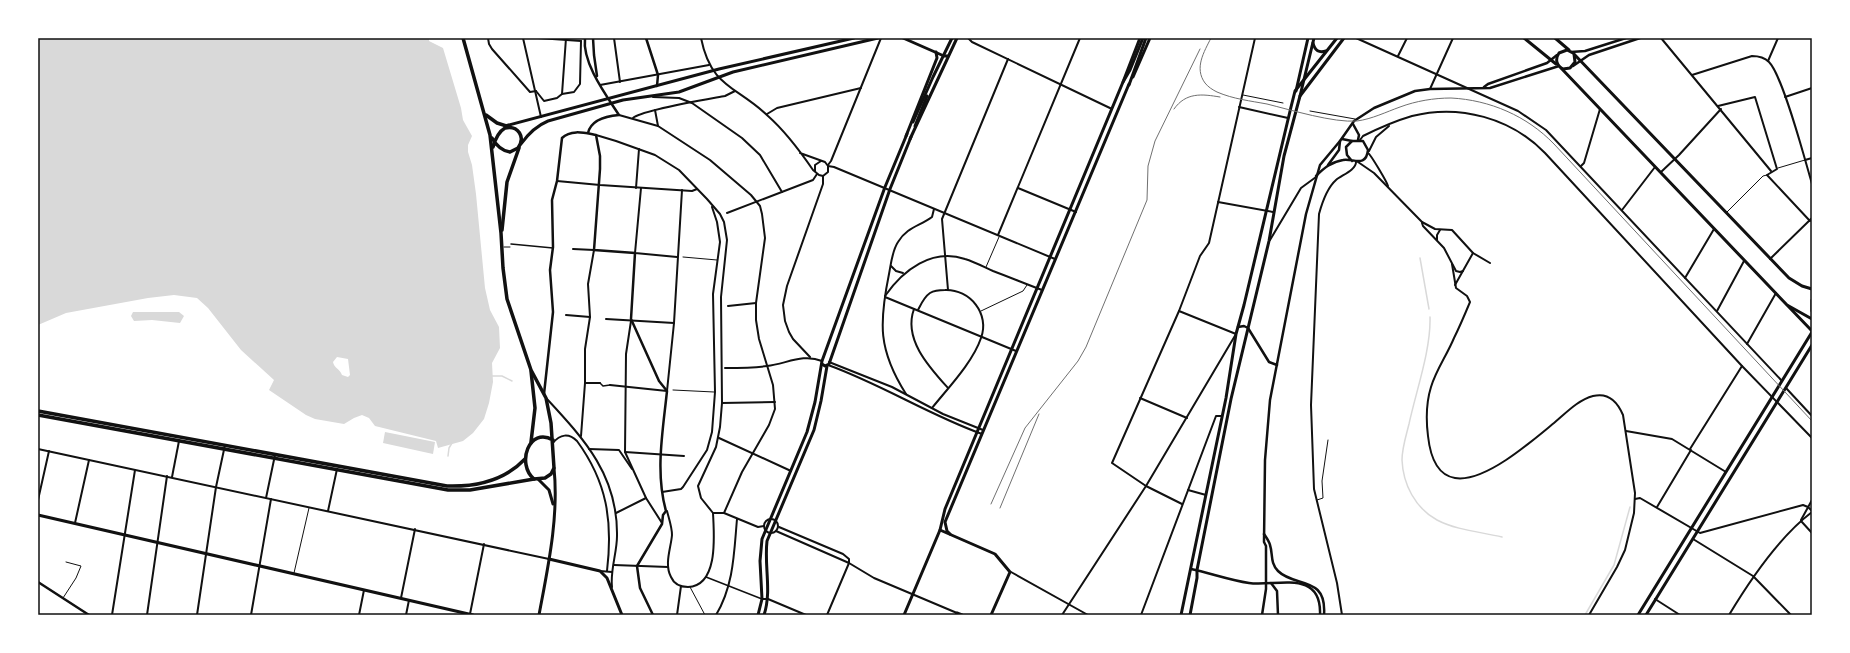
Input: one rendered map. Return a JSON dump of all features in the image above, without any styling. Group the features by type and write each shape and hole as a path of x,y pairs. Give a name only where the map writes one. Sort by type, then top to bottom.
{"highway":[{"path":"38,412 179,439 224,450 274,457 455,490 470,490 548,476 554,468 553,441 545,396 531,370 508,300 501,247 493,150 485,114 463,38"},
{"path":"485,114 497,123 507,125 517,130 521,134 520,146 507,182 501,233"},
{"path":"493,150 494,143 503,129 511,128"},
{"path":"490,135 494,143 505,151 510,152 520,146"},
{"path":"498,136 497,142 500,148"},
{"path":"531,370 534,408 531,442 526,458 526,469 536,479"},
{"path":"38,415 179,439 225,445 274,457"},
{"path":"531,442 539,436 546,437 553,441"},
{"path":"337,469 428,483 459,486 485,482 502,477 513,470 526,458"}],"main road":[{"path":"503,129 507,125 712,71 854,38"},
{"path":"520,146 530,133 548,121 623,100 679,92 733,72 878,38"},
{"path":"903,38 948,56"},
{"path":"906,136 933,77 954,38"},
{"path":"910,139 948,56 954,38"},
{"path":"904,615 940,530 941,521 978,429 1112,109 1140,38"},
{"path":"1123,82 1145,38"},
{"path":"1129,84 1145,38"},
{"path":"950,534 947,531 945,522 983,435 1129,84 1150,38"},
{"path":"1181,615 1230,376 1236,334 1267,212 1308,38"},
{"path":"1190,615 1197,578 1197,570 1232,399 1269,241 1286,149 1314,38"},
{"path":"1295,91 1337,38"},
{"path":"1300,96 1344,38"},
{"path":"1524,38 1559,66 1812,331 1773,397 1638,615"},
{"path":"1556,38 1580,60 1675,158 1770,259 1795,283 1812,289"},
{"path":"1313,43 1318,52 1326,52"},
{"path":"1559,66 1557,55 1562,51 1571,52"},
{"path":"758,615 762,599 760,549 771,518 809,426 822,362 885,187 937,58 936,52"},
{"path":"1559,66 1568,69 1572,67 1576,60 1571,52"},
{"path":"764,615 768,600 766,558 770,533 814,430 828,363 890,189 933,77"},
{"path":"1812,300 1812,311"},
{"path":"1787,305 1812,319"},
{"path":"1646,615 1812,345"},
{"path":"822,362 826,359 828,363"},
{"path":"822,362 828,363"},
{"path":"539,615 549,558 556,493 554,468"},
{"path":"536,479 549,490 554,508"},
{"path":"38,515 471,615"},
{"path":"940,530 995,554 1010,572 991,615"},
{"path":"549,558 600,571 607,578 622,615"},
{"path":"956,614 962,615"}],"street":[{"path":"486,38 489,44 530,92 536,91"},
{"path":"523,38 541,117"},
{"path":"538,38 583,40"},
{"path":"593,38 598,79"},
{"path":"614,38 620,82"},
{"path":"646,38 658,75 657,86"},
{"path":"701,38 709,65 718,78 767,114 816,173 823,176"},
{"path":"823,176 828,172 828,166 881,38"},
{"path":"968,38 972,42 1112,109"},
{"path":"998,235 1080,38"},
{"path":"1182,504 1146,486 1112,463 1179,311 1199,257 1209,243 1255,38"},
{"path":"1356,38 1437,73 1533,119 1551,134 1782,382"},
{"path":"1398,56 1407,38"},
{"path":"1430,89 1453,38"},
{"path":"1571,52 1585,51 1626,38"},
{"path":"1572,67 1589,54 1640,38"},
{"path":"1661,38 1772,171"},
{"path":"1768,61 1778,38"},
{"path":"562,94 566,39"},
{"path":"536,91 544,101 557,98 562,94 574,92 580,84 583,40"},
{"path":"583,40 587,57 601,87 618,114"},
{"path":"1484,88 1488,84 1552,60 1557,55"},
{"path":"1692,75 1752,56 1762,57 1768,61 1775,70 1785,97 1812,184"},
{"path":"948,290 942,219 1008,59"},
{"path":"601,87 709,65"},
{"path":"1262,615 1266,589 1266,546 1264,542 1264,534 1267,434 1270,400 1306,214 1320,165 1356,119 1374,108 1415,92 1430,89 1490,88 1559,66"},
{"path":"767,114 777,108 861,88"},
{"path":"1785,97 1812,88"},
{"path":"633,118 636,115 655,110 725,96 734,91"},
{"path":"647,97 679,98 692,103 750,145 766,164 782,192"},
{"path":"1718,106 1756,97 1777,169 1767,175 1811,219 1770,259"},
{"path":"1239,107 1288,118"},
{"path":"1581,166 1584,163 1600,109"},
{"path":"1660,173 1721,109"},
{"path":"655,110 658,126"},
{"path":"1341,140 1359,140 1363,136 1401,119 1426,113 1457,112 1485,117 1513,128 1527,136 1556,164 1742,366 1812,438"},
{"path":"588,134 590,127 594,123 618,114 658,126 710,160 756,201 762,214 765,238 756,303 759,339 775,402 773,417 742,472 724,513"},
{"path":"1353,123 1359,135 1359,140"},
{"path":"1342,615 1337,584 1316,500 1311,436 1319,214 1321,205 1332,184 1355,166 1357,162 1365,158 1379,134 1391,124"},
{"path":"612,590 612,572 617,537 615,503 608,480 581,436 545,396 553,312 550,270 553,248 552,200 557,180 562,138 566,134 574,132 596,135 661,158 679,170 698,188 720,214 727,236 721,297 722,403 719,438 698,486 701,498 713,513 713,553 710,568 706,577 699,583 690,587 681,586 674,581 668,567 672,533 662,492 661,454 674,323 682,190"},
{"path":"581,436 585,383 585,349 590,317 588,284 594,250 600,185 600,156 596,135"},
{"path":"1341,140 1346,149 1348,158 1352,161"},
{"path":"1269,241 1298,192 1328,165 1339,150 1341,140"},
{"path":"1359,140 1366,145 1368,152 1372,156 1379,172 1387,180 1389,187"},
{"path":"1346,149 1348,144 1352,141"},
{"path":"636,188 639,149"},
{"path":"800,153 822,161 828,166 890,189 1056,259"},
{"path":"1805,160 1812,158"},
{"path":"1328,165 1344,160 1357,162 1374,173 1422,222 1431,228 1440,230 1449,229 1455,232 1463,244 1490,263"},
{"path":"727,212 813,180 816,173 815,165 822,161"},
{"path":"1622,210 1655,167"},
{"path":"822,362 810,357 793,339 785,321 783,305 787,286 823,184 823,176"},
{"path":"557,180 636,188 692,191 698,188"},
{"path":"640,188 631,320 626,354 626,452 646,498 662,524"},
{"path":"1018,188 1076,212"},
{"path":"1218,202 1267,212 1274,212"},
{"path":"662,492 681,489 683,487 707,450 712,432 714,392 713,294 718,260 719,234 711,205"},
{"path":"906,394 892,368 884,342 882,321 884,297 897,242 913,226 932,217 934,208"},
{"path":"1422,222 1423,226 1448,254 1456,271 1463,271"},
{"path":"1685,278 1714,228"},
{"path":"1437,241 1437,235 1440,230"},
{"path":"511,244 553,248"},
{"path":"573,249 677,257"},
{"path":"1454,286 1473,252"},
{"path":"884,297 903,274 920,263 935,258 946,257 964,258 1043,291"},
{"path":"1717,311 1744,261"},
{"path":"1452,264 1454,286 1467,296 1470,302 1431,385 1427,426 1431,456 1434,463 1443,473 1450,477 1459,479 1469,478 1489,471 1528,445 1584,399 1595,395 1610,398 1616,402 1623,415 1635,498 1634,513 1625,550 1617,567 1589,615"},
{"path":"891,265 896,271 903,274"},
{"path":"918,310 929,294 935,291 948,290 964,294 974,302 982,319 982,337 971,357 932,408"},
{"path":"1747,344 1776,293"},
{"path":"884,297 1017,352"},
{"path":"728,306 756,303"},
{"path":"914,309 912,316 912,328 919,352 927,364 948,388"},
{"path":"1062,615 1146,486 1236,334 1179,311"},
{"path":"566,315 590,317"},
{"path":"606,319 674,323"},
{"path":"631,320 659,381 667,391"},
{"path":"1238,327 1244,326 1249,329 1269,362 1277,366"},
{"path":"725,368 767,366 810,357"},
{"path":"828,363 906,394 932,408 984,431"},
{"path":"828,363 890,391 939,416 983,435"},
{"path":"1657,508 1690,450 1742,366"},
{"path":"585,383 600,383 603,386 610,384 667,391"},
{"path":"1786,388 1812,416"},
{"path":"1140,398 1187,418"},
{"path":"722,403 775,402"},
{"path":"1141,615 1216,416 1222,416"},
{"path":"1626,431 1669,438 1726,472"},
{"path":"553,441 564,435 573,437 582,448 601,486 606,504 610,531 607,571"},
{"path":"719,438 791,471"},
{"path":"172,477 179,439"},
{"path":"197,615 216,487 225,445"},
{"path":"38,449 549,558"},
{"path":"589,449 619,450 634,471"},
{"path":"38,500 49,451"},
{"path":"626,452 684,456"},
{"path":"266,498 274,457"},
{"path":"75,524 89,460"},
{"path":"328,510 337,469"},
{"path":"112,615 135,470"},
{"path":"147,615 167,476"},
{"path":"1188,490 1206,495"},
{"path":"616,513 646,498"},
{"path":"1635,498 1640,498 1700,533 1708,532 1796,506 1803,505 1812,511 1801,521 1753,576 1730,614 1734,615"},
{"path":"251,615 271,499"},
{"path":"1801,521 1812,500"},
{"path":"653,615 640,588 636,566 662,524 663,515 666,511"},
{"path":"713,513 724,513 758,526 764,526"},
{"path":"776,531 778,527 776,520 771,518 765,522 764,526 766,531 770,533 776,531 849,563 874,578 914,594 956,614"},
{"path":"717,615 730,587 737,519"},
{"path":"1801,521 1812,533"},
{"path":"778,527 842,554 849,559 849,563 827,615"},
{"path":"401,598 415,529"},
{"path":"1264,534 1270,544 1272,562 1286,577 1303,581 1317,589 1324,602 1324,615"},
{"path":"1692,539 1753,576 1791,615"},
{"path":"471,615 484,544"},
{"path":"614,565 668,567"},
{"path":"1191,569 1246,582 1270,583 1288,581 1309,588 1318,599 1320,615"},
{"path":"600,571 612,572"},
{"path":"1010,572 1088,615"},
{"path":"706,577 806,615"},
{"path":"38,583 89,615"},
{"path":"1270,583 1277,591 1278,615"},
{"path":"677,615 681,586"},
{"path":"359,615 364,590"},
{"path":"1655,599 1680,615"},
{"path":"406,615 409,600"}],"lane":[{"path":"1242,95 1283,103"},
{"path":"1310,111 1356,119"},
{"path":"1777,169 1805,160"},
{"path":"1726,212 1763,176 1767,175"},
{"path":"986,268 998,235"},
{"path":"501,247 510,247"},
{"path":"683,257 718,260"},
{"path":"980,312 1023,291 1027,284"},
{"path":"673,390 714,392"},
{"path":"1316,500 1323,498 1322,481 1328,440"},
{"path":"294,574 310,506"},
{"path":"63,598 76,578 81,566 66,562"},
{"path":"690,587 705,615"}],"shaded area":[{"path":"38,38 429,38 429,41 443,48 461,108 463,120 472,136 468,145 468,152 472,165 476,194 485,288 490,310 499,327 500,348 492,363 493,382 484,419 473,433 463,441 438,448 436,441 375,426 369,418 362,415 344,424 315,419 306,415 269,390 274,380 241,350 208,308 197,298 174,295 148,298 66,313 38,325","holes":["337,357 348,359 350,375 348,377 342,375 333,362"]},
{"path":"133,312 179,312 184,316 180,323 152,320 134,321 131,316"},
{"path":"385,432 435,442 433,454 383,443"}],"waterway":[{"path":"1420,258 1429,309"},
{"path":"1430,317 1430,330 1426,357 1405,438 1402,460 1405,478 1412,494 1422,509 1437,520 1460,528 1502,537"},
{"path":"491,376 502,376 512,381"},
{"path":"448,456 449,448 452,443"},
{"path":"1585,615 1614,565 1630,507"}],"tram line":[{"path":"1211,38 1201,60 1200,72 1202,77 1205,83 1217,92 1242,100 1267,104 1312,116 1337,120 1357,121 1368,119 1406,105 1432,99 1466,99 1507,111 1532,125 1554,144 1812,421"},
{"path":"991,504 1025,428 1078,361 1086,347 1147,200 1148,166 1155,141 1200,49"},
{"path":"1174,109 1179,103 1189,97 1201,95 1220,97"},
{"path":"1000,508 1039,414"}]}
